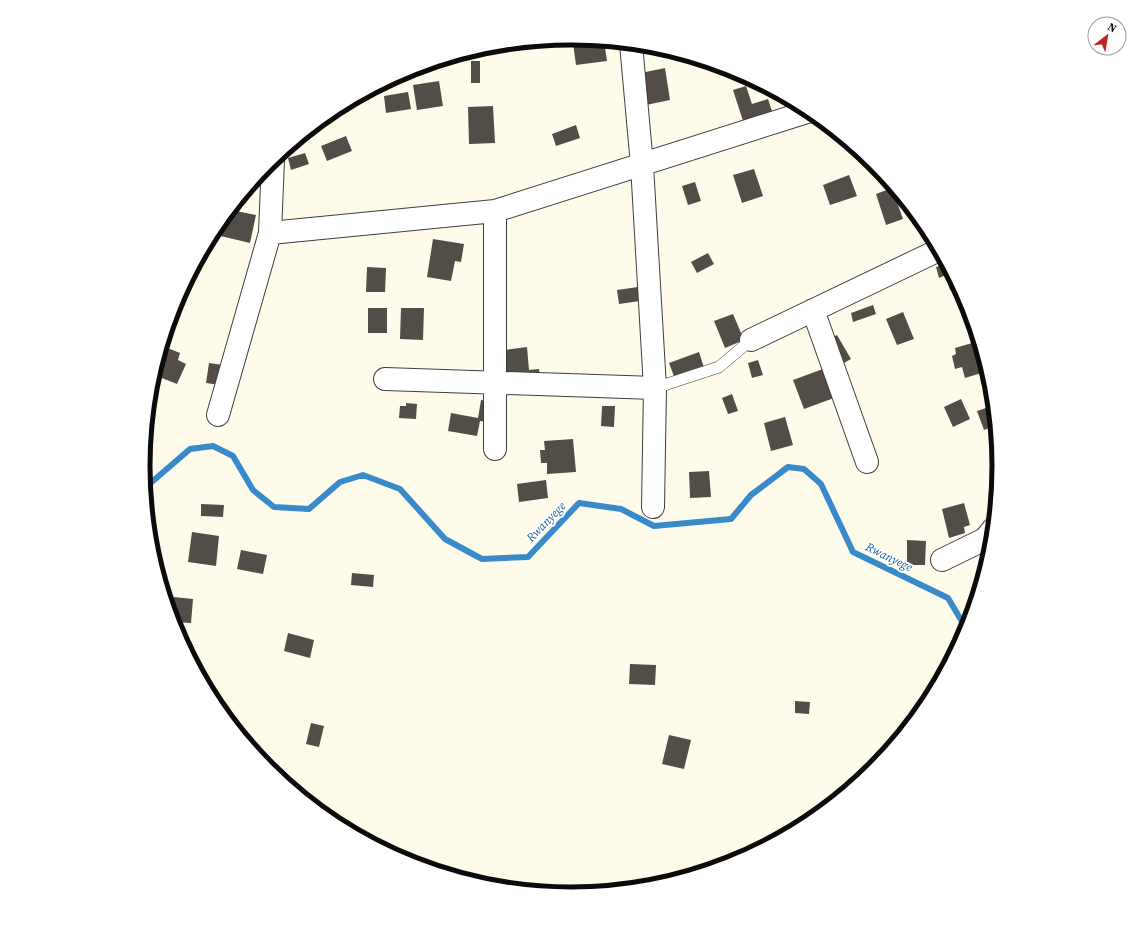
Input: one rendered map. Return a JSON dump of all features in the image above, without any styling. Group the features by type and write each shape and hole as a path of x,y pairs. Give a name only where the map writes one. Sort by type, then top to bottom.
{"street":[{"path":"632,50 642,165 655,388 654,507"},
{"path":"270,233 495,211 802,114"},
{"path":"218,415 270,233 273,169"},
{"path":"495,211 495,450"},
{"path":"751,340 934,252"},
{"path":"813,310 867,462"},
{"path":"385,379 655,388"},
{"path":"942,560 986,538"}],"lane":[{"path":"655,388 720,368 751,340"}],"building":[{"path":"573,45 605,47 607,61 576,65"},
{"path":"548,46 531,49 531,47"},
{"path":"471,61 480,61 480,83 471,83"},
{"path":"665,68 670,100 646,105 641,73"},
{"path":"439,81 443,106 417,110 413,85"},
{"path":"746,86 752,104 768,99 773,114 744,124 733,90"},
{"path":"408,92 411,109 386,113 384,96"},
{"path":"493,106 495,143 469,144 468,107"},
{"path":"576,125 580,138 556,146 552,134"},
{"path":"346,136 352,151 327,161 321,146"},
{"path":"305,153 309,164 291,170 288,158"},
{"path":"754,169 763,196 742,203 733,175"},
{"path":"849,175 857,196 830,205 823,185"},
{"path":"695,182 701,201 688,205 682,186"},
{"path":"889,189 895,197 903,219 886,225 876,194"},
{"path":"236,211 256,215 250,243 219,236"},
{"path":"433,239 464,244 461,262 455,261 451,281 427,277"},
{"path":"708,253 714,264 697,273 691,262"},
{"path":"941,265 949,280 953,289 950,290 946,275 939,278 936,267"},
{"path":"367,267 386,268 385,292 366,292"},
{"path":"638,287 640,301 619,304 617,290"},
{"path":"873,305 876,314 853,322 851,313"},
{"path":"368,308 387,308 387,333 368,333"},
{"path":"401,308 424,308 423,340 400,339"},
{"path":"903,312 914,339 897,345 886,319"},
{"path":"733,314 744,340 725,348 714,321"},
{"path":"837,335 851,359 835,368 821,343"},
{"path":"974,343 982,373 965,378 962,367 955,369 952,356 956,354 955,348"},
{"path":"527,347 529,370 539,369 540,379 508,382 505,350"},
{"path":"168,348 180,353 178,360 186,364 177,384 160,378"},
{"path":"699,352 706,374 677,384 669,363"},
{"path":"758,360 763,375 752,378 748,363"},
{"path":"209,363 223,365 220,385 206,383"},
{"path":"831,366 842,395 804,409 793,380"},
{"path":"732,394 738,411 728,414 722,398"},
{"path":"961,399 970,419 953,427 944,407"},
{"path":"481,400 493,402 490,422 480,421 477,436 448,431 451,413 478,418"},
{"path":"406,403 417,404 416,419 399,418 400,406 406,406"},
{"path":"602,406 615,406 614,427 601,426"},
{"path":"986,408 990,416 991,427 984,430 977,411"},
{"path":"785,417 793,445 771,451 764,423"},
{"path":"573,439 576,472 547,474 547,463 541,463 540,450 545,450 544,441"},
{"path":"709,471 711,497 690,498 689,472"},
{"path":"546,480 548,498 519,502 517,484"},
{"path":"964,503 970,525 964,527 965,533 949,538 942,509"},
{"path":"201,504 224,505 223,517 201,516"},
{"path":"192,532 219,536 216,566 188,562"},
{"path":"907,540 926,541 925,565 907,565"},
{"path":"241,550 267,555 263,574 237,569"},
{"path":"352,573 374,575 373,587 351,585"},
{"path":"174,597 193,599 191,623 181,622 173,602"},
{"path":"288,633 314,640 310,658 284,651"},
{"path":"630,664 656,665 655,685 629,684"},
{"path":"795,701 810,702 809,714 795,713"},
{"path":"311,723 324,726 319,747 306,744"},
{"path":"669,735 691,740 684,769 662,764"}],"waterway":[{"name":"Rwanyege","path":"151,483 190,449 213,446 233,456 253,490 274,507 309,509 340,482 363,475 400,489 445,539 482,559 528,557 579,503 621,509 654,526 731,519 751,495 788,467 804,469 821,484 853,552 948,598 962,622"}]}
